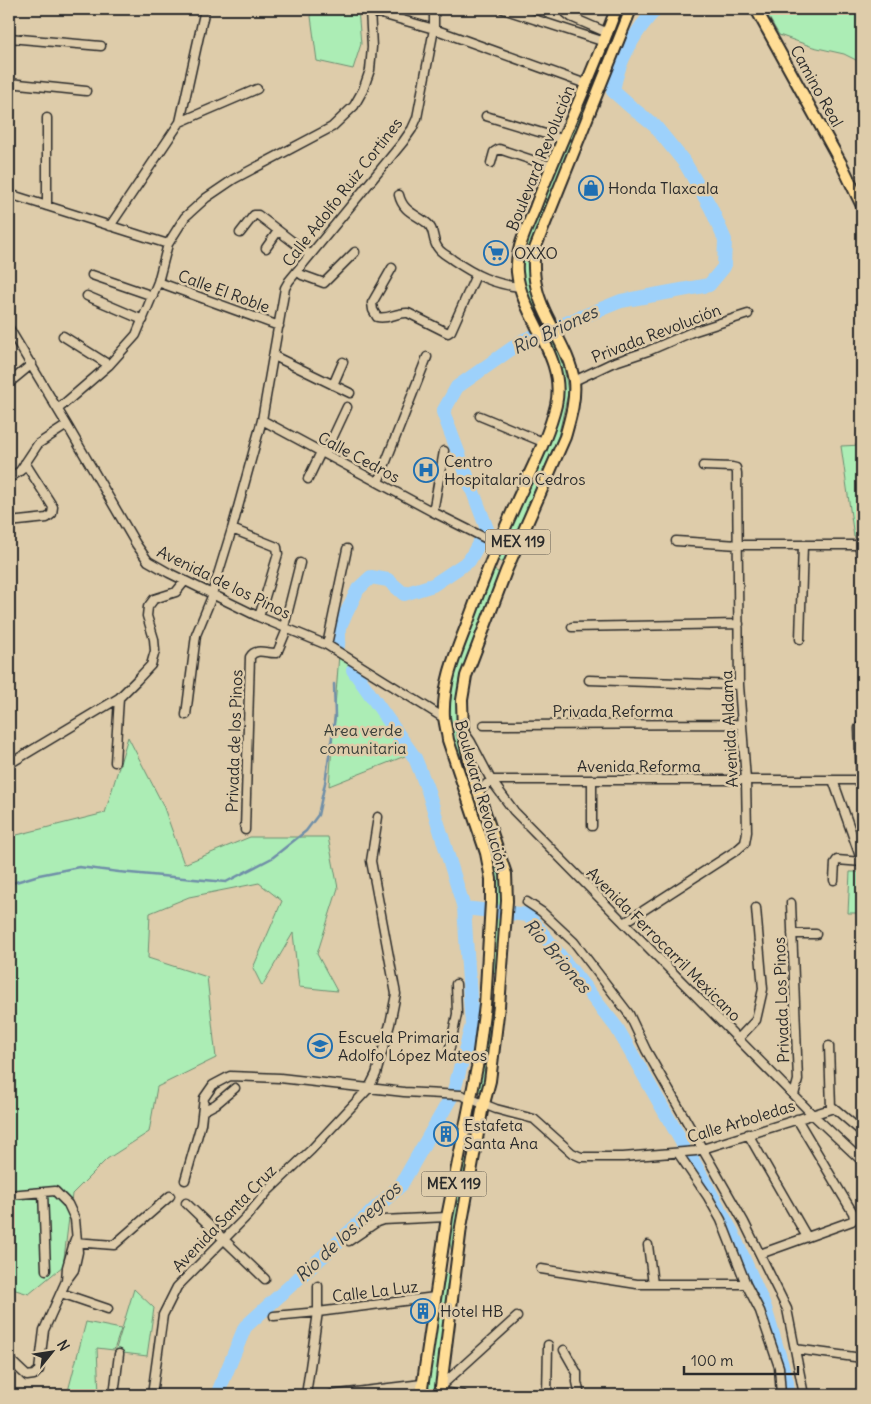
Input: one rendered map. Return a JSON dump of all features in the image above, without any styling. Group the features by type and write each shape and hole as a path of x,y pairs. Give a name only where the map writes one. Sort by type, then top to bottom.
{"main road":[{"name":"Boulevard Revolución","path":"487,972 491,888 486,853 448,740 444,718 444,701 450,669 497,544 543,442 556,402 558,387 552,360 520,287 517,271 518,253 550,166 606,38 616,9"},
{"name":"Boulevard Revolución","path":"501,973 505,930 506,874 467,751 463,732 462,700 466,676 506,572 565,437 574,400 574,381 566,354 536,286 534,250 631,9"},
{"name":"Camino Real","path":"756,9 842,165 862,206"},
{"path":"489,565 506,572"},
{"path":"487,972 501,973"},
{"name":"MEX 119","path":"421,1395 465,1097 478,1067 487,972"},
{"name":"MEX 119","path":"440,1391 461,1227 484,1103 490,1081 501,973"},
{"path":"485,1005 499,1006"},
{"path":"445,1233 447,1240 447,1262 452,1266 457,1264"}],"street":[{"path":"110,226 180,122 205,9"},
{"name":"Calle Adolfo Ruiz Cortines","path":"186,715 196,635 212,594 232,530 262,420 285,288 412,130 417,118 434,29 434,9"},
{"path":"503,9 606,38"},
{"path":"565,9 566,13 571,17 606,38"},
{"path":"58,409 109,365 136,335 158,282 168,244 185,218 206,198 234,178 332,126 354,106 363,90 370,70 372,47 370,10 434,29 586,84"},
{"path":"9,38 101,46"},
{"path":"9,83 86,91"},
{"path":"180,122 257,89"},
{"path":"486,116 562,139"},
{"path":"46,206 48,118"},
{"path":"491,163 494,152 499,149 550,166"},
{"path":"9,194 168,244"},
{"path":"399,195 402,206 429,225 439,251 476,275 494,282 520,287"},
{"path":"240,233 254,214 258,215 310,255"},
{"path":"266,248 278,231"},
{"path":"298,271 302,275 324,283 355,252"},
{"path":"392,268 372,303 373,310 377,316 384,319 402,312 408,313 448,332 452,331 476,275"},
{"path":"92,275 153,296"},
{"name":"Calle El Roble","path":"158,282 279,326"},
{"path":"88,296 143,320"},
{"name":"Privada Revolución","path":"574,381 612,363 648,351 692,332 748,314"},
{"name":"Avenida de los Pinos","path":"9,328 11,338 32,364 136,544 148,561 259,617 326,645 444,718"},
{"path":"63,336 109,365"},
{"path":"274,356 350,393"},
{"path":"378,482 427,357"},
{"path":"334,385 343,362"},
{"path":"9,383 32,364"},
{"path":"308,479 347,407"},
{"path":"480,416 543,442"},
{"name":"Calle Cedros","path":"262,420 433,512 497,544"},
{"path":"9,478 20,471 38,444 67,425"},
{"path":"433,512 444,451"},
{"path":"9,522 46,518 52,514 53,507 25,463"},
{"name":"Avenida Aldama","path":"624,923 737,850 744,843 747,832 746,780 739,684 738,473 736,468 732,467 703,466"},
{"path":"232,530 277,547 278,554 259,617"},
{"path":"676,541 738,545 861,545 862,560"},
{"path":"800,639 804,545"},
{"path":"326,645 347,549"},
{"path":"286,628 300,563"},
{"path":"9,764 119,698 151,665 155,651 154,639 147,616 148,607 154,599 176,592 185,581"},
{"path":"572,627 739,624"},
{"name":"Privada de los Pinos","path":"245,830 250,657 252,653 257,651 277,653 286,628"},
{"path":"589,680 739,684"},
{"path":"115,762 119,698"},
{"name":"Privada Reforma","path":"484,725 742,724"},
{"path":"862,724 859,728 862,780"},
{"name":"Avenida Ferrocarril Mexicano","path":"463,732 471,742 492,780 514,810 812,1114 862,1162"},
{"path":"479,791 492,780"},
{"name":"Avenida Reforma","path":"492,780 862,780"},
{"path":"592,780 592,826"},
{"path":"834,780 862,862 837,860 835,863 834,880"},
{"path":"369,1088 376,1074 396,1000 371,861 378,817"},
{"path":"527,902 542,912 574,942 629,1014 646,1050 744,1222 787,1309 804,1395"},
{"name":"Privada Los Pinos","path":"791,903 798,1080 794,1095"},
{"path":"738,1039 756,1020 763,989 756,908"},
{"path":"792,934 816,934"},
{"path":"448,1057 457,1014 456,984"},
{"path":"829,1046 831,1108 834,1108 862,1132"},
{"name":"Calle Arboledas","path":"202,1111 204,1098 213,1085 230,1076 249,1076 465,1097 496,1109 534,1119 572,1153 581,1157 622,1157 678,1153 702,1148 831,1108"},
{"path":"184,1180 190,1164 202,1111 216,1104 235,1088"},
{"name":"Avenida Santa Cruz","path":"152,1395 163,1315 177,1287 369,1088"},
{"path":"760,1254 852,1221 854,1218 853,1213 797,1119"},
{"path":"748,1134 807,1237"},
{"path":"678,1153 721,1220 746,1284 760,1311 780,1367 781,1395"},
{"path":"9,1195 55,1191 68,1204 75,1219 76,1240 72,1264 44,1330 38,1370 34,1375 27,1376 9,1359"},
{"path":"43,1192 46,1270"},
{"path":"76,1240 114,1245 170,1196"},
{"path":"186,1203 265,1279"},
{"path":"349,1241 383,1220 447,1217"},
{"path":"648,1245 653,1284"},
{"path":"541,1269 637,1284 746,1284"},
{"path":"306,1395 318,1312 318,1286"},
{"path":"61,1293 108,1309"},
{"name":"Calle La Luz","path":"274,1316 435,1298"},
{"path":"440,1391 516,1317"},
{"path":"547,1395 548,1345"},
{"path":"795,1349 862,1358"},
{"path":"564,1350 577,1373 580,1395"},
{"path":"114,1395 119,1354"},
{"path":"331,1395 422,1384"},
{"path":"440,1391 463,1395"}],"green space":[{"path":"310,9 358,9 361,44 353,69 317,61"},
{"path":"764,9 862,9 862,63 844,54 813,47 779,35"},
{"path":"605,47 612,50 529,268 531,288 564,367 568,393 558,437 503,563 495,559 559,388 524,286 521,268 523,249"},
{"path":"862,445 862,537 854,537 841,446"},
{"path":"491,568 501,574 464,674 460,720 504,874 501,973 487,972 492,889 459,765 449,717 454,670"},
{"name":"Area verde comunitaria","path":"339,654 344,658 410,754 329,786"},
{"path":"128,737 163,805 184,864 250,837 328,837 338,888 317,954 337,991 299,987 293,933 262,986 253,968 282,901 259,883 189,897 150,913 148,958 207,977 216,1058 157,1087 149,1132 107,1159 72,1194 63,1266 29,1294 9,1288 9,837 105,813"},
{"path":"850,872 862,872 862,913 848,913"},
{"path":"490,1009 494,1009 482,1092 477,1091 483,1065"},
{"path":"462,1155 467,1159 452,1252 448,1235"},
{"path":"443,1269 451,1277 435,1395 427,1395"},
{"path":"134,1289 154,1308 147,1356 115,1352"},
{"path":"86,1322 121,1329 114,1350 97,1348 99,1395 67,1395"}],"waterway":[{"name":"Rio Briones","path":"338,646 339,628 358,589 371,577 388,580 404,594 433,585 469,561 487,529 443,412 457,387 524,340 621,301 709,285 724,267 725,240 711,208 685,163 655,126 613,91 615,80 628,47 656,9"},
{"name":"Rio Briones","path":"353,670 415,758 428,791 464,908 528,915 617,1028 683,1144"},
{"path":"9,884 39,875 79,867 226,882 272,858 306,831 318,815 335,717 334,684"},
{"name":"Rio de los negros","path":"217,1395 245,1327 401,1185 453,1094 472,1025 464,908"},
{"name":"Rio Briones","path":"692,1159 732,1232 765,1308 787,1382 788,1395"}],"place":[{"name":"Honda Tlaxcala","path":"591,188"},
{"name":"OXXO","path":"496,253"},
{"name":"Centro Hospitalario Cedros","path":"426,470"},
{"name":"Escuela Primaria Adolfo López Mateos","path":"320,1046"},
{"name":"Estafeta Santa Ana","path":"446,1134"},
{"name":"Hotel HB","path":"423,1311"}]}
